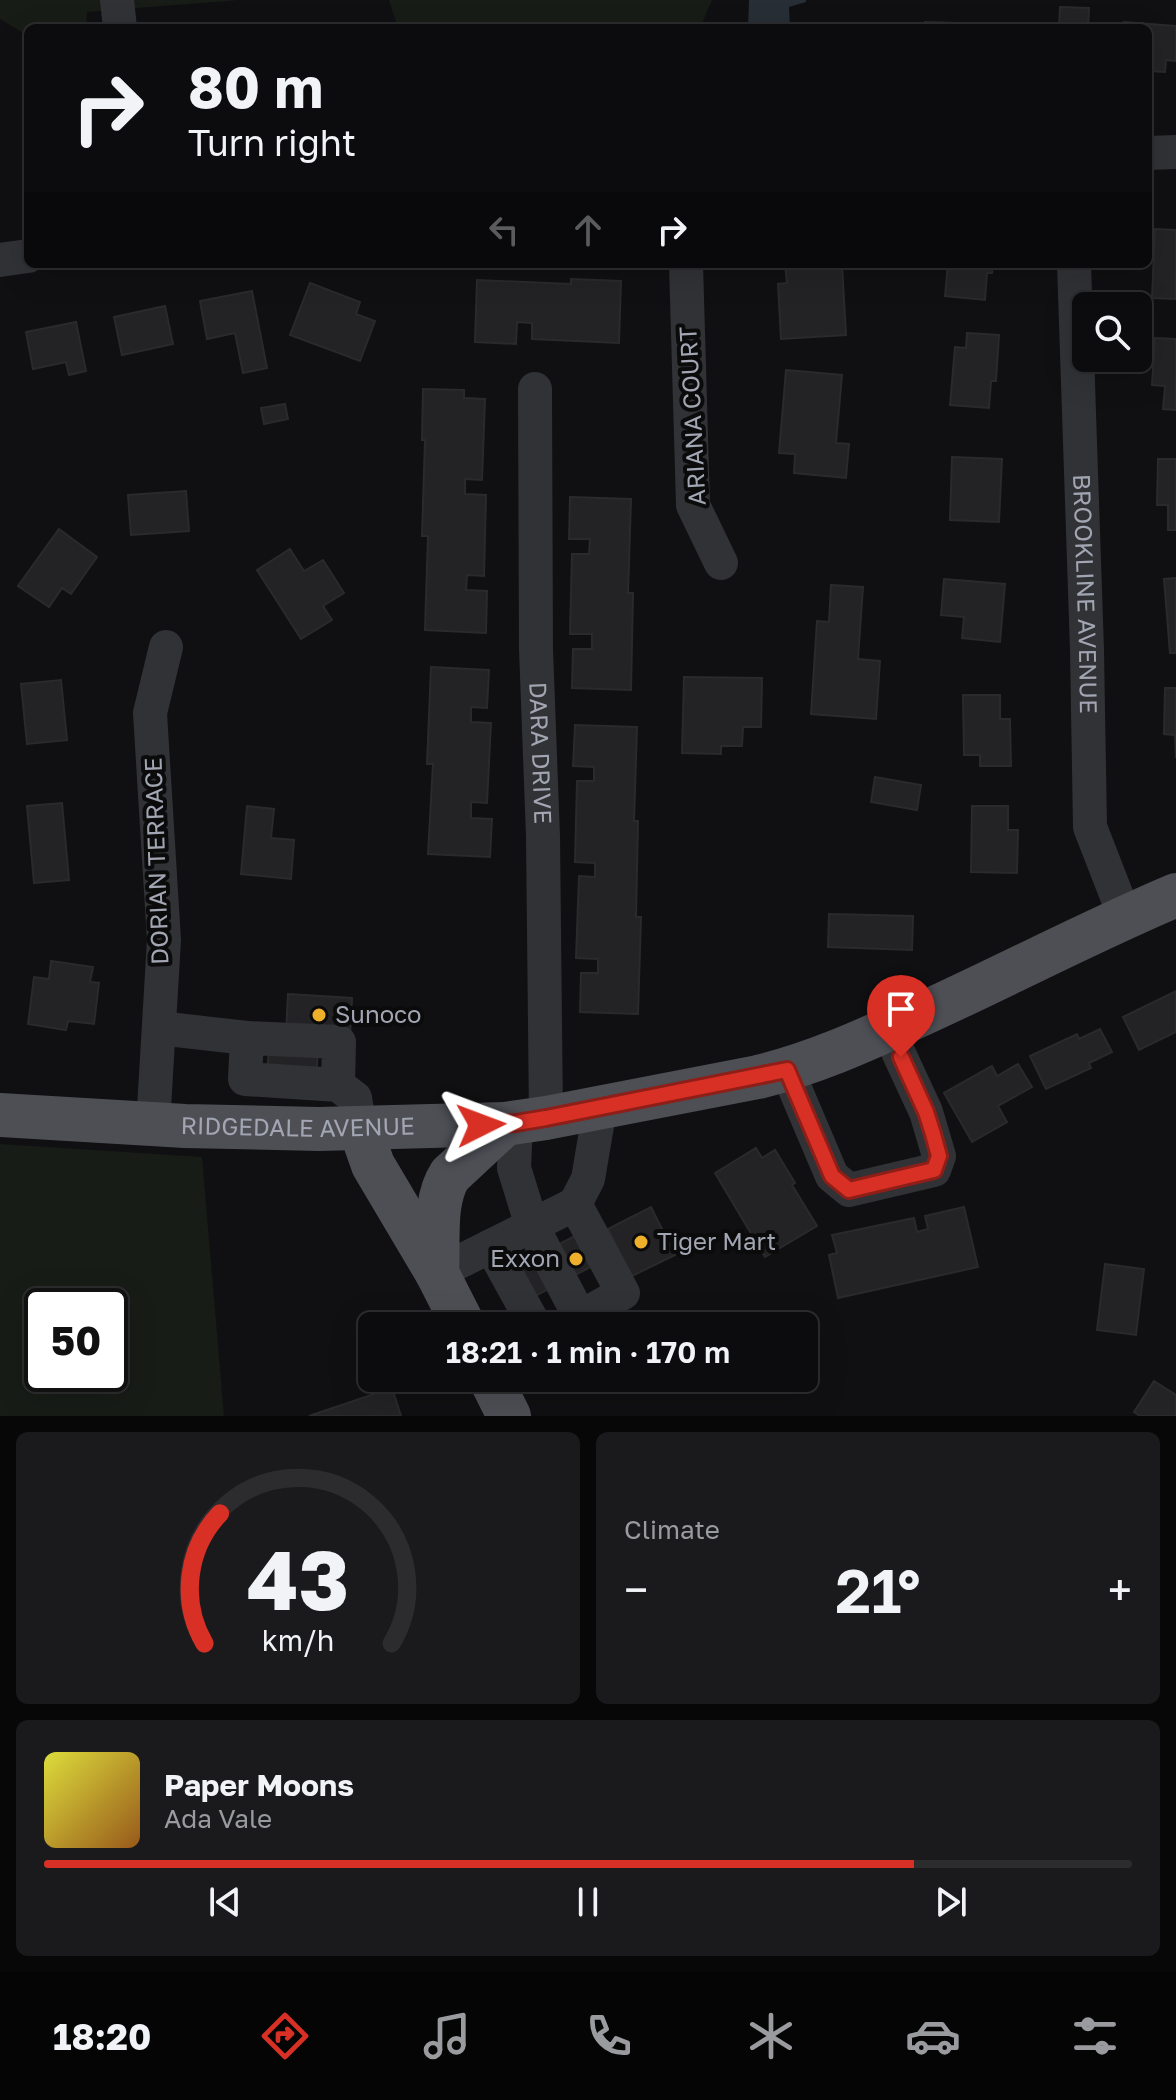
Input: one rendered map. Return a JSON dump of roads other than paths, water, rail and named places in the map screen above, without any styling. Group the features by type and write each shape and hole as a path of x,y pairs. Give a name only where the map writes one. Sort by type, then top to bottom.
{"main road":[{"name":"RIDGEDALE AVENUE","path":"0,1115 153,1125 360,1128 522,1122 600,1108 787,1070 838,1052 1176,895"},
{"path":"437,1273 439,1204 444,1185 450,1175 522,1122"},
{"path":"360,1128 373,1165 457,1312"}],"street":[{"path":"117,0 120,24"},
{"path":"1152,153 1176,152"},
{"path":"0,260 24,257"},
{"name":"ARIANA COURT","path":"686,268 693,505 721,563"},
{"name":"BROOKLINE AVENUE","path":"1074,268 1090,827 1125,917"},
{"name":"DARA DRIVE","path":"535,389 536,649 543,836 522,1122 514,1168 532,1226 568,1312"},
{"name":"DORIAN TERRACE","path":"153,1125 164,940 150,713 166,647"},
{"path":"159,1028 247,1038 339,1042 338,1085"},
{"path":"787,1070 832,1176 849,1190 934,1170 939,1156 926,1112 888,1030"},
{"path":"243,1128 247,1038"},
{"path":"245,1079 338,1085 355,1098 360,1128"},
{"path":"437,1273 575,1204 588,1179 600,1108"},
{"path":"575,1204 623,1293 590,1312"},
{"path":"491,1246 527,1312"}],"place":[{"name":"Sunoco","path":"319,1015"},
{"name":"Tiger Mart","path":"641,1242"},
{"name":"Exxon","path":"576,1259"}]}
